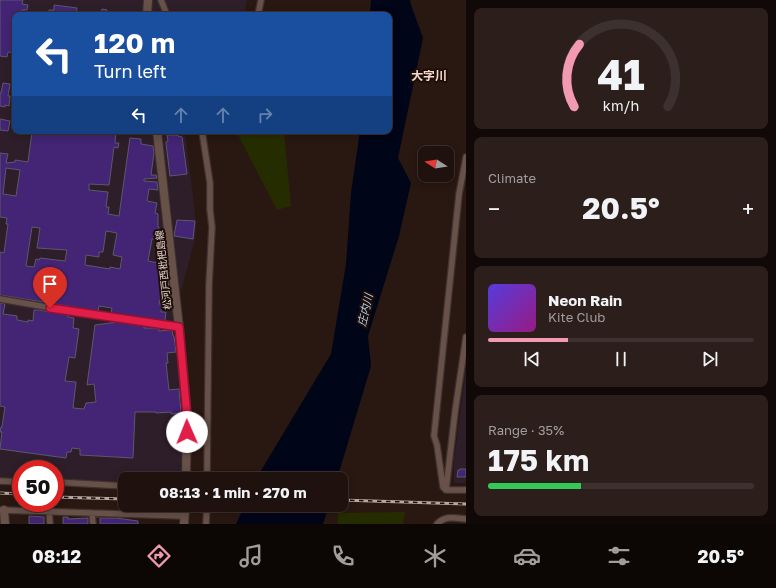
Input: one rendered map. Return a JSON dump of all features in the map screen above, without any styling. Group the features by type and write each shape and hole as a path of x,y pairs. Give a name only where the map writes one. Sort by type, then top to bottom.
{"main road":[{"path":"147,12 148,0"},
{"name":"松河戸西枇杷島線","path":"157,134 179,327 187,416 186,472"},
{"path":"2,510 5,524"}],"street":[{"path":"160,0 166,12"},
{"path":"259,12 261,0"},
{"path":"202,134 210,183 212,227 208,285 207,472"},
{"path":"446,490 442,484 437,445 434,436 460,194 466,157"},
{"path":"0,299 75,312 179,327"},
{"path":"446,490 452,427 466,337"},
{"path":"0,481 12,482"},
{"path":"64,483 118,486"},
{"path":"446,490 466,490"},
{"path":"2,510 12,510"},
{"path":"49,512 50,524"},
{"path":"64,512 184,517"},
{"path":"206,524 207,512"},
{"path":"92,513 93,524"},
{"path":"436,524 444,518 466,519"}],"shaded area":[{"path":"0,0 247,0 245,12 12,12 12,134 185,134 196,222 195,239 173,321 183,416 182,472 118,472 118,483 89,480 64,480 64,460 12,460 12,479 0,479"},
{"path":"466,368 466,483 454,483 454,461"}],"green space":[{"path":"238,134 284,134 291,206 277,210"},
{"path":"405,512 403,524 338,524 338,513"}],"water":[{"name":"庄内川","path":"371,0 410,0 423,38 398,158 411,183 399,236 368,336 371,366 339,472 260,472 331,354 346,264 351,193 360,134 392,134 392,12 370,12"},
{"path":"242,512 327,512 323,524 236,524"}],"building":[{"path":"0,0 23,0 22,4 28,5 27,10 22,10 22,12 12,12 12,53 8,52 7,57 0,56"},
{"path":"54,5 77,8 76,12 49,12 49,10 54,10"},
{"path":"102,9 107,10 107,12 102,12"},
{"path":"3,83 10,84 8,96 10,96 9,106 5,105 5,107 0,106 0,93"},
{"path":"0,119 10,121 8,131 0,130"},
{"path":"32,134 116,134 115,143 119,143 118,148 114,147 109,185 89,184 89,190 108,192 106,207 109,207 108,214 119,216 130,138 141,139 141,144 153,146 154,153 151,175 156,175 157,178 144,179 144,181 157,182 158,190 149,189 147,201 157,203 155,213 158,214 159,227 155,240 152,239 148,261 158,263 159,259 165,260 170,296 161,295 159,304 162,304 161,312 166,312 165,321 111,313 112,308 99,306 98,311 0,295 0,252 4,253 8,224 6,224 7,218 0,217 0,153 8,154 6,163 15,162 15,160 28,162","holes":["6,168 20,170 16,196 3,194","32,227 40,228 37,248 67,250 65,261 40,258 39,260 36,259 34,267 26,266","106,231 117,233 113,255 122,257 120,269 85,265 86,255 99,257 99,252 103,252"]},
{"path":"167,135 177,135 182,137 187,174 170,176 166,143 168,141"},
{"path":"177,220 195,221 193,239 174,236"},
{"path":"0,303 5,304 3,314 17,316 17,320 28,322 28,320 33,321 34,310 68,315 68,317 74,318 73,328 79,329 75,358 69,357 65,381 76,382 73,408 84,409 86,403 96,402 94,384 87,385 95,325 118,322 144,326 144,328 159,329 159,331 172,330 176,352 167,353 168,363 166,363 169,390 179,389 181,413 171,414 171,412 135,412 133,458 80,455 80,449 72,448 71,452 67,452 66,458 0,449 2,432 0,432 5,407 0,406"},
{"path":"466,469 466,477 457,477 458,470"},
{"path":"29,516 44,517 44,524 29,524"},
{"path":"63,517 68,517 68,519 88,518 88,524 63,524"},
{"path":"100,518 116,518 138,521 138,524 100,524"}],"railway":[{"path":"0,493 12,494"},
{"path":"64,497 118,499"},
{"path":"348,500 466,504"}],"district":[{"name":"大字川","path":"429,76"}],"route":[{"path":"50,308 179,327 187,416 187,432"}]}
